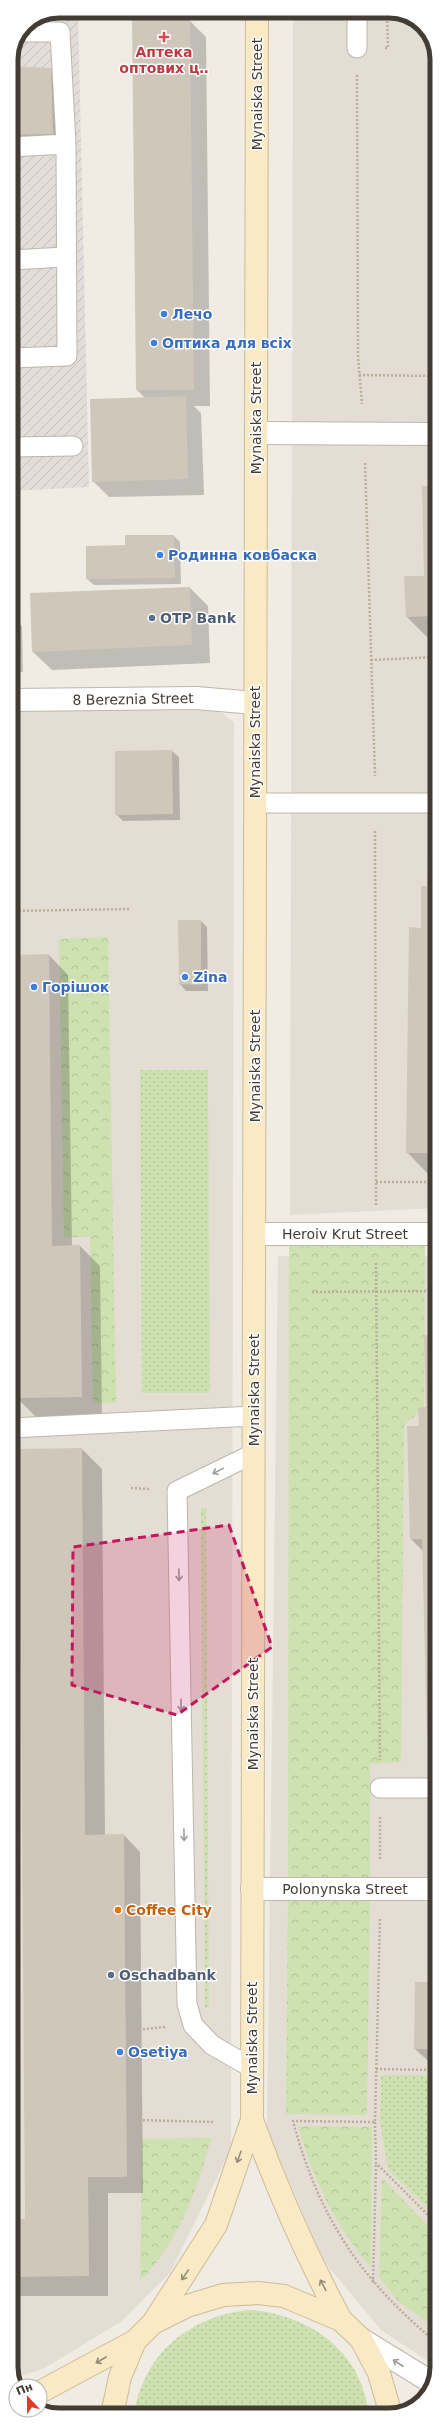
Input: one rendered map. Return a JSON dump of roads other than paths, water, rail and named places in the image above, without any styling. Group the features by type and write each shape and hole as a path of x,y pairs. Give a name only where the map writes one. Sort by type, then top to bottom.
{"main road":[{"name":"Mynaiska Street","path":"153,2323 216,2225 252,2120 257,18"},
{"name":"Mynaiska Street","path":"252,2120 285,2207 308,2258 341,2320"},
{"path":"48,2388 135,2341 153,2323 187,2306 223,2295 258,2293 284,2296 341,2320 361,2339 379,2373 389,2408"},
{"path":"113,2408 120,2377 135,2341"}],"street":[{"path":"256,433 430,434"},
{"name":"8 Bereznia Street","path":"18,700 196,698 255,703"},
{"name":"Heroiv Krut Street","path":"254,1234 430,1234"},
{"name":"Polonynska Street","path":"252,1889 430,1889"},
{"path":"361,2339 428,2380"}],"lane":[{"path":"357,48 358,18"},
{"path":"18,358 67,356 65,257 66,144 60,32 28,32"},
{"path":"18,147 66,144"},
{"path":"18,260 65,257"},
{"path":"18,447 73,446"},
{"path":"255,803 430,803"},
{"path":"18,1428 254,1416"},
{"path":"252,2068 212,2045 193,2025 187,2004 177,1491 253,1454"},
{"path":"380,1788 430,1788"}],"place":[{"name":"Аптека оптових ц‥","path":"164,37"},
{"name":"Лечо","path":"164,314"},
{"name":"Оптика для всіх","path":"154,343"},
{"name":"Родинна ковбаска","path":"160,555"},
{"name":"OTP Bank","path":"152,618"},
{"name":"Zina","path":"185,977"},
{"name":"Горішок","path":"34,987"},
{"name":"Coffee City","path":"118,1910"},
{"name":"Oschadbank","path":"111,1975"},
{"name":"Osetiya","path":"120,2052"}]}
